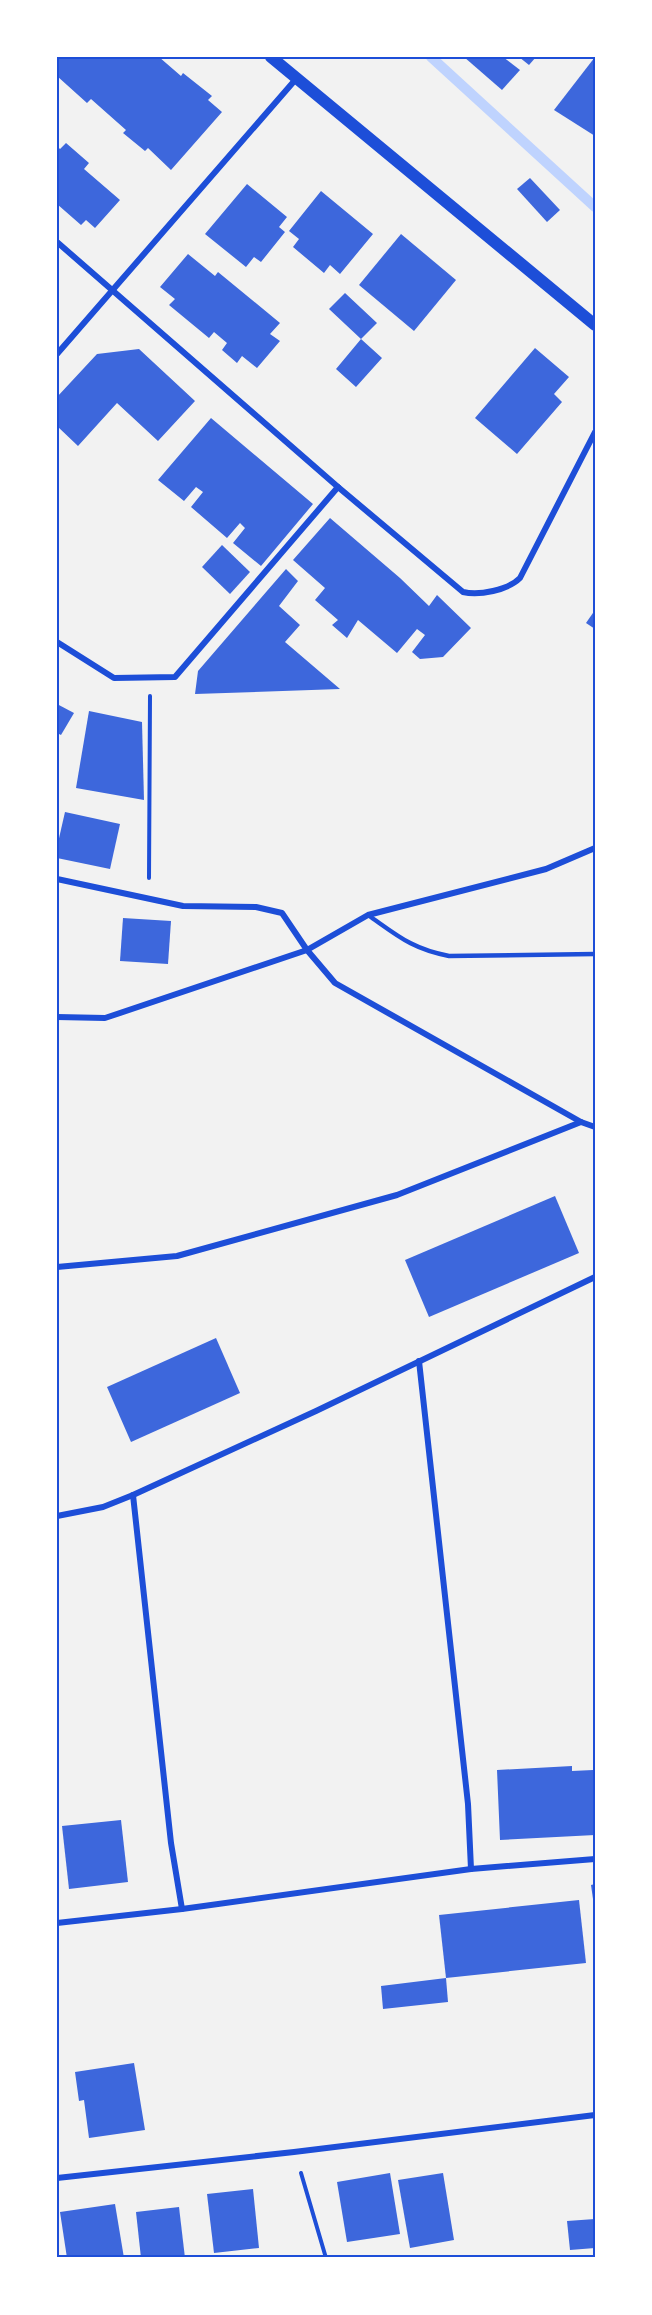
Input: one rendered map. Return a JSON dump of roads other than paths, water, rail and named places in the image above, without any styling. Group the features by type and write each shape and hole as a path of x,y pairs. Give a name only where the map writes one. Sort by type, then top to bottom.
{"main road":[{"path":"271,57 595,326"}],"street":[{"path":"57,354 296,79"},
{"path":"57,242 338,487 463,592 472,595 513,585 520,578 595,432"},
{"path":"57,642 114,678 175,677 338,487"},
{"path":"57,1017 105,1018 307,950 368,915 546,869 595,848"},
{"path":"57,879 183,906 256,906 282,913 307,950 335,983 581,1122 595,1127"},
{"path":"57,1267 177,1256 397,1195 581,1122"},
{"path":"57,1516 104,1507 133,1495 595,1277"},
{"path":"419,1361 466,1793 471,1869"},
{"path":"133,1495 171,1843 182,1909"},
{"path":"57,1923 182,1909 471,1869 595,1859"},
{"path":"57,2178 595,2115"}],"lane":[{"path":"368,915 406,943 427,952 449,956 595,954"}],"waterway":[{"path":"431,57 595,207"}]}
